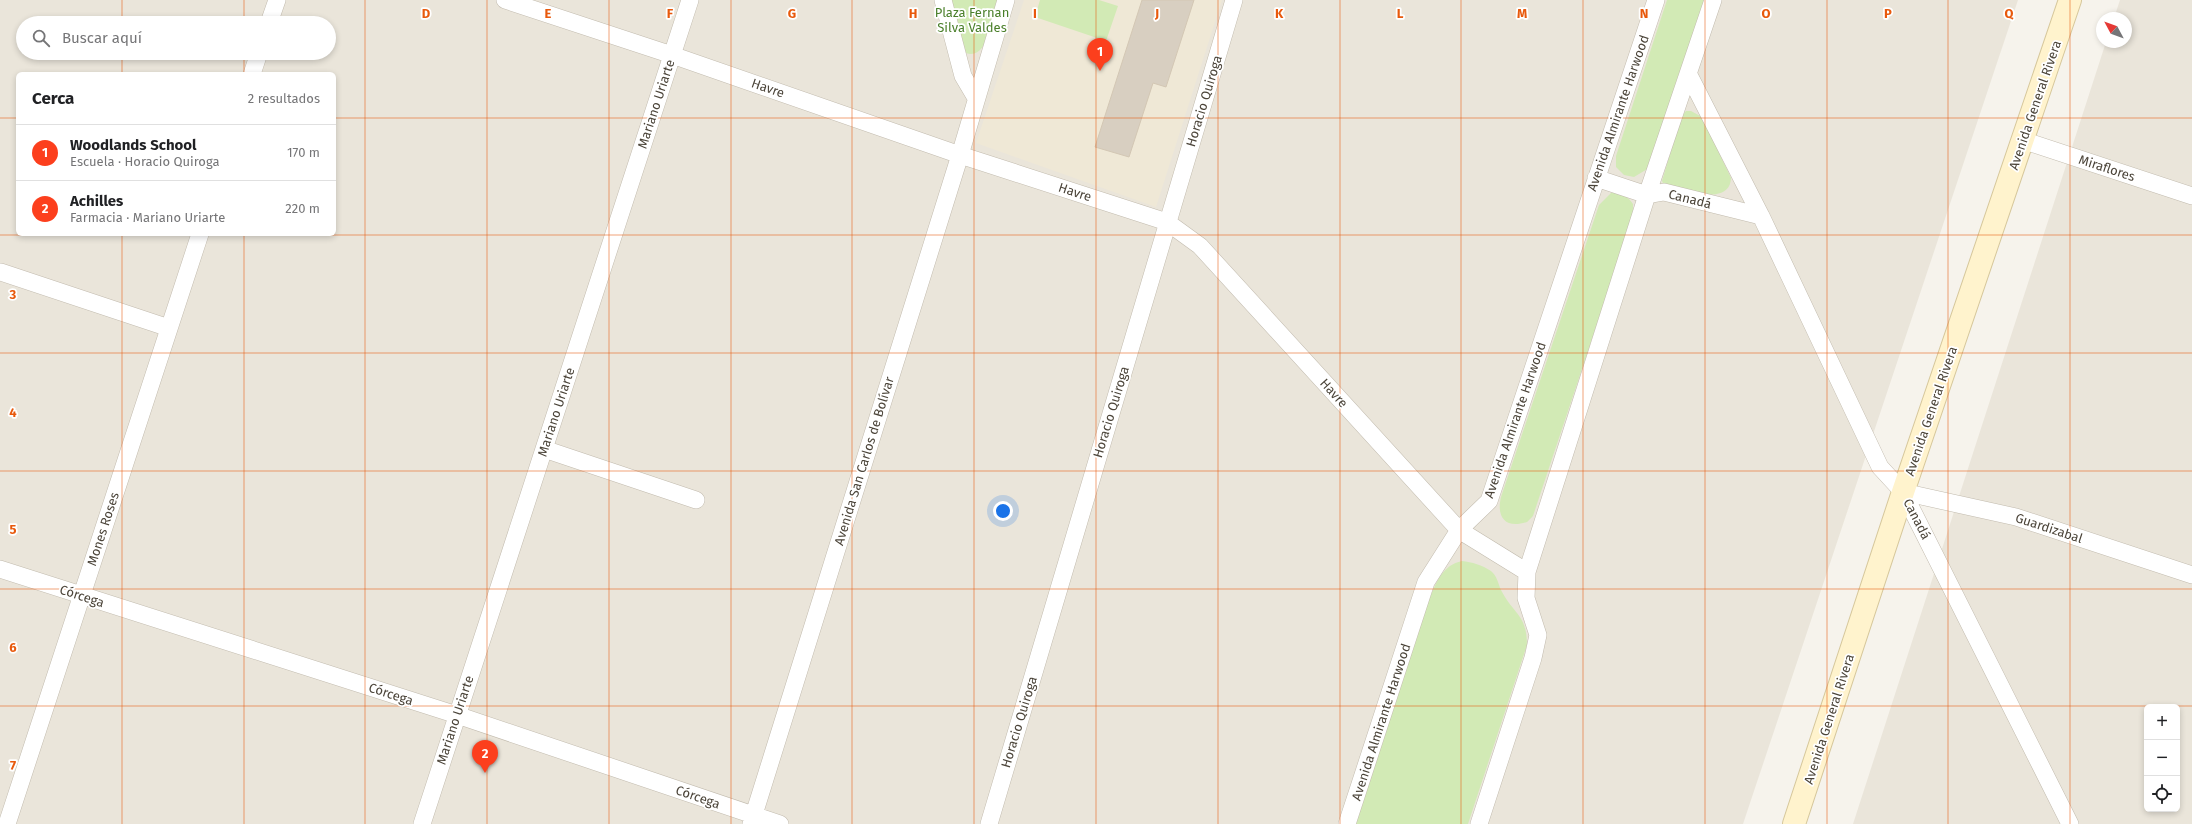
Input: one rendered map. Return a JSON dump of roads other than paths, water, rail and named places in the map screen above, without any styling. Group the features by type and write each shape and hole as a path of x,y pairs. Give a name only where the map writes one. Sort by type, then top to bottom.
{"main road":[{"name":"Avenida General Rivera","path":"1794,824 1903,492 2070,0"}],"street":[{"path":"271,16 277,0"},
{"name":"Havre","path":"505,0 672,55 960,155 1167,222 1200,246 1460,530 1527,572"},
{"name":"Mariano Uriarte","path":"422,824 690,0"},
{"path":"943,0 944,13 962,76 976,98"},
{"name":"Avenida San Carlos de Bolívar","path":"752,820 960,155 1006,0"},
{"name":"Horacio Quiroga","path":"989,824 1234,0"},
{"name":"Avenida Almirante Harwood","path":"1348,824 1426,582 1460,530 1489,501 1656,0"},
{"path":"1479,824 1533,658 1538,635 1526,598 1527,572 1647,195 1713,0"},
{"path":"253,72 257,60"},
{"name":"Canadá","path":"1688,75 1761,216 1880,467 1903,492 2070,824"},
{"name":"Miraflores","path":"2022,140 2192,196"},
{"name":"Canadá","path":"1596,178 1647,195 1664,192 1761,216"},
{"name":"Mones Roses","path":"7,824 199,236"},
{"path":"1,272 169,328"},
{"path":"544,449 696,500"},
{"name":"Guardizabal","path":"1903,492 2016,517 2192,575"},
{"name":"Córcega","path":"0,569 457,715 752,820 780,824"}],"place":[{"name":"Woodlands School","path":"1100,71"},
{"name":"Achilles","path":"485,773"}],"park label":[{"name":"Plaza Fernan Silva Valdes","path":"972,20"}]}
